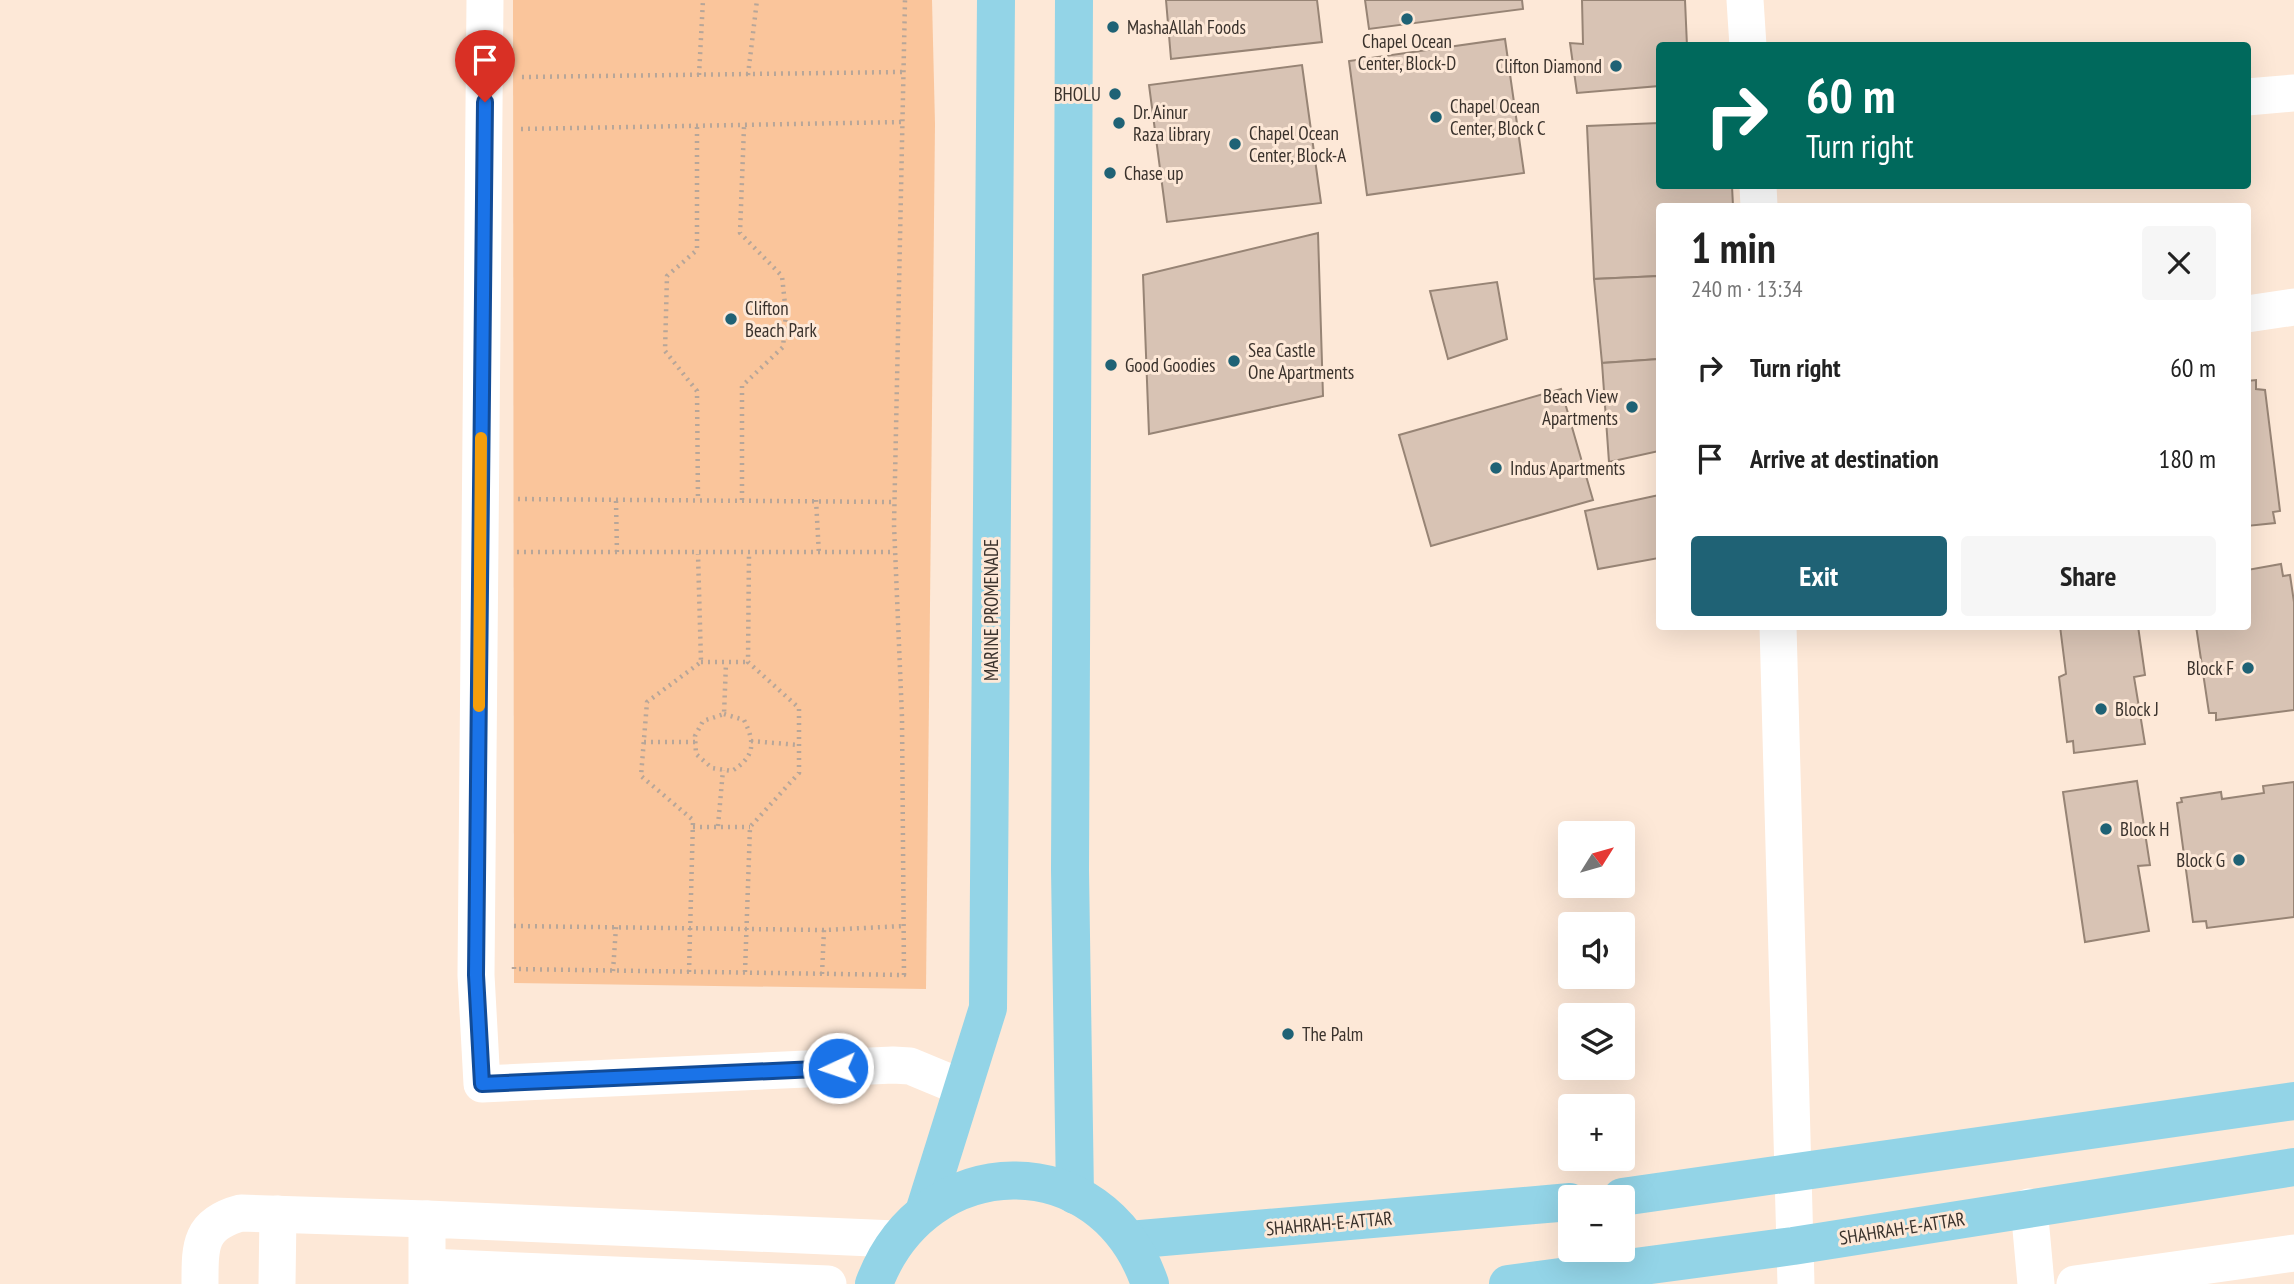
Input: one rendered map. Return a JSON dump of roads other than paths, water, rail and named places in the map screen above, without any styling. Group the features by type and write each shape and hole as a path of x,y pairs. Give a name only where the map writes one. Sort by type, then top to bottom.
{"main road":[{"name":"MARINE PROMENADE","path":"925,1209 988,1008 996,0"},
{"path":"1074,0 1070,921 1075,1195"},
{"path":"1635,1195 1792,1175 2294,1101"},
{"name":"SHAHRAH-E-ATTAR","path":"1508,1284 1561,1281 2294,1167"},
{"path":"874,1284 895,1239 925,1209 960,1189 998,1181 1038,1182 1075,1195 1105,1215 1129,1240 1150,1284"},
{"name":"SHAHRAH-E-ATTAR","path":"1129,1240 1558,1203"}],"street":[{"path":"485,0 476,975 482,1084 893,1065 909,1066 963,1088"},
{"path":"1745,0 1748,42"},
{"path":"2251,97 2294,93"},
{"path":"2251,313 2294,307"},
{"path":"1778,630 1796,1284"},
{"path":"2029,1207 2036,1284"},
{"path":"200,1284 200,1245 212,1227 224,1218 241,1213 895,1239"},
{"path":"277,1284 278,1214"},
{"path":"427,1219 428,1275 828,1284"},
{"path":"2075,1284 2294,1253"}],"place":[{"name":"Chapel Ocean Center, Block-D","path":"1407,19"},
{"name":"MashaAllah Foods","path":"1113,27"},
{"name":"Clifton Diamond","path":"1616,66"},
{"name":"BHOLU","path":"1115,94"},
{"name":"Chapel Ocean Center, Block C","path":"1436,117"},
{"name":"Dr. Ainur Raza library","path":"1119,123"},
{"name":"Chapel Ocean Center, Block-A","path":"1235,144"},
{"name":"Chase up","path":"1110,173"},
{"name":"Clifton Beach Park","path":"731,319"},
{"name":"Sea Castle One Apartments","path":"1234,361"},
{"name":"Good Goodies","path":"1111,365"},
{"name":"Beach View Apartments","path":"1632,407"},
{"name":"Indus Apartments","path":"1496,468"},
{"name":"Block F","path":"2248,668"},
{"name":"Block J","path":"2101,709"},
{"name":"Block H","path":"2106,829"},
{"name":"Block G","path":"2239,860"},
{"name":"The Palm","path":"1288,1034"}]}
